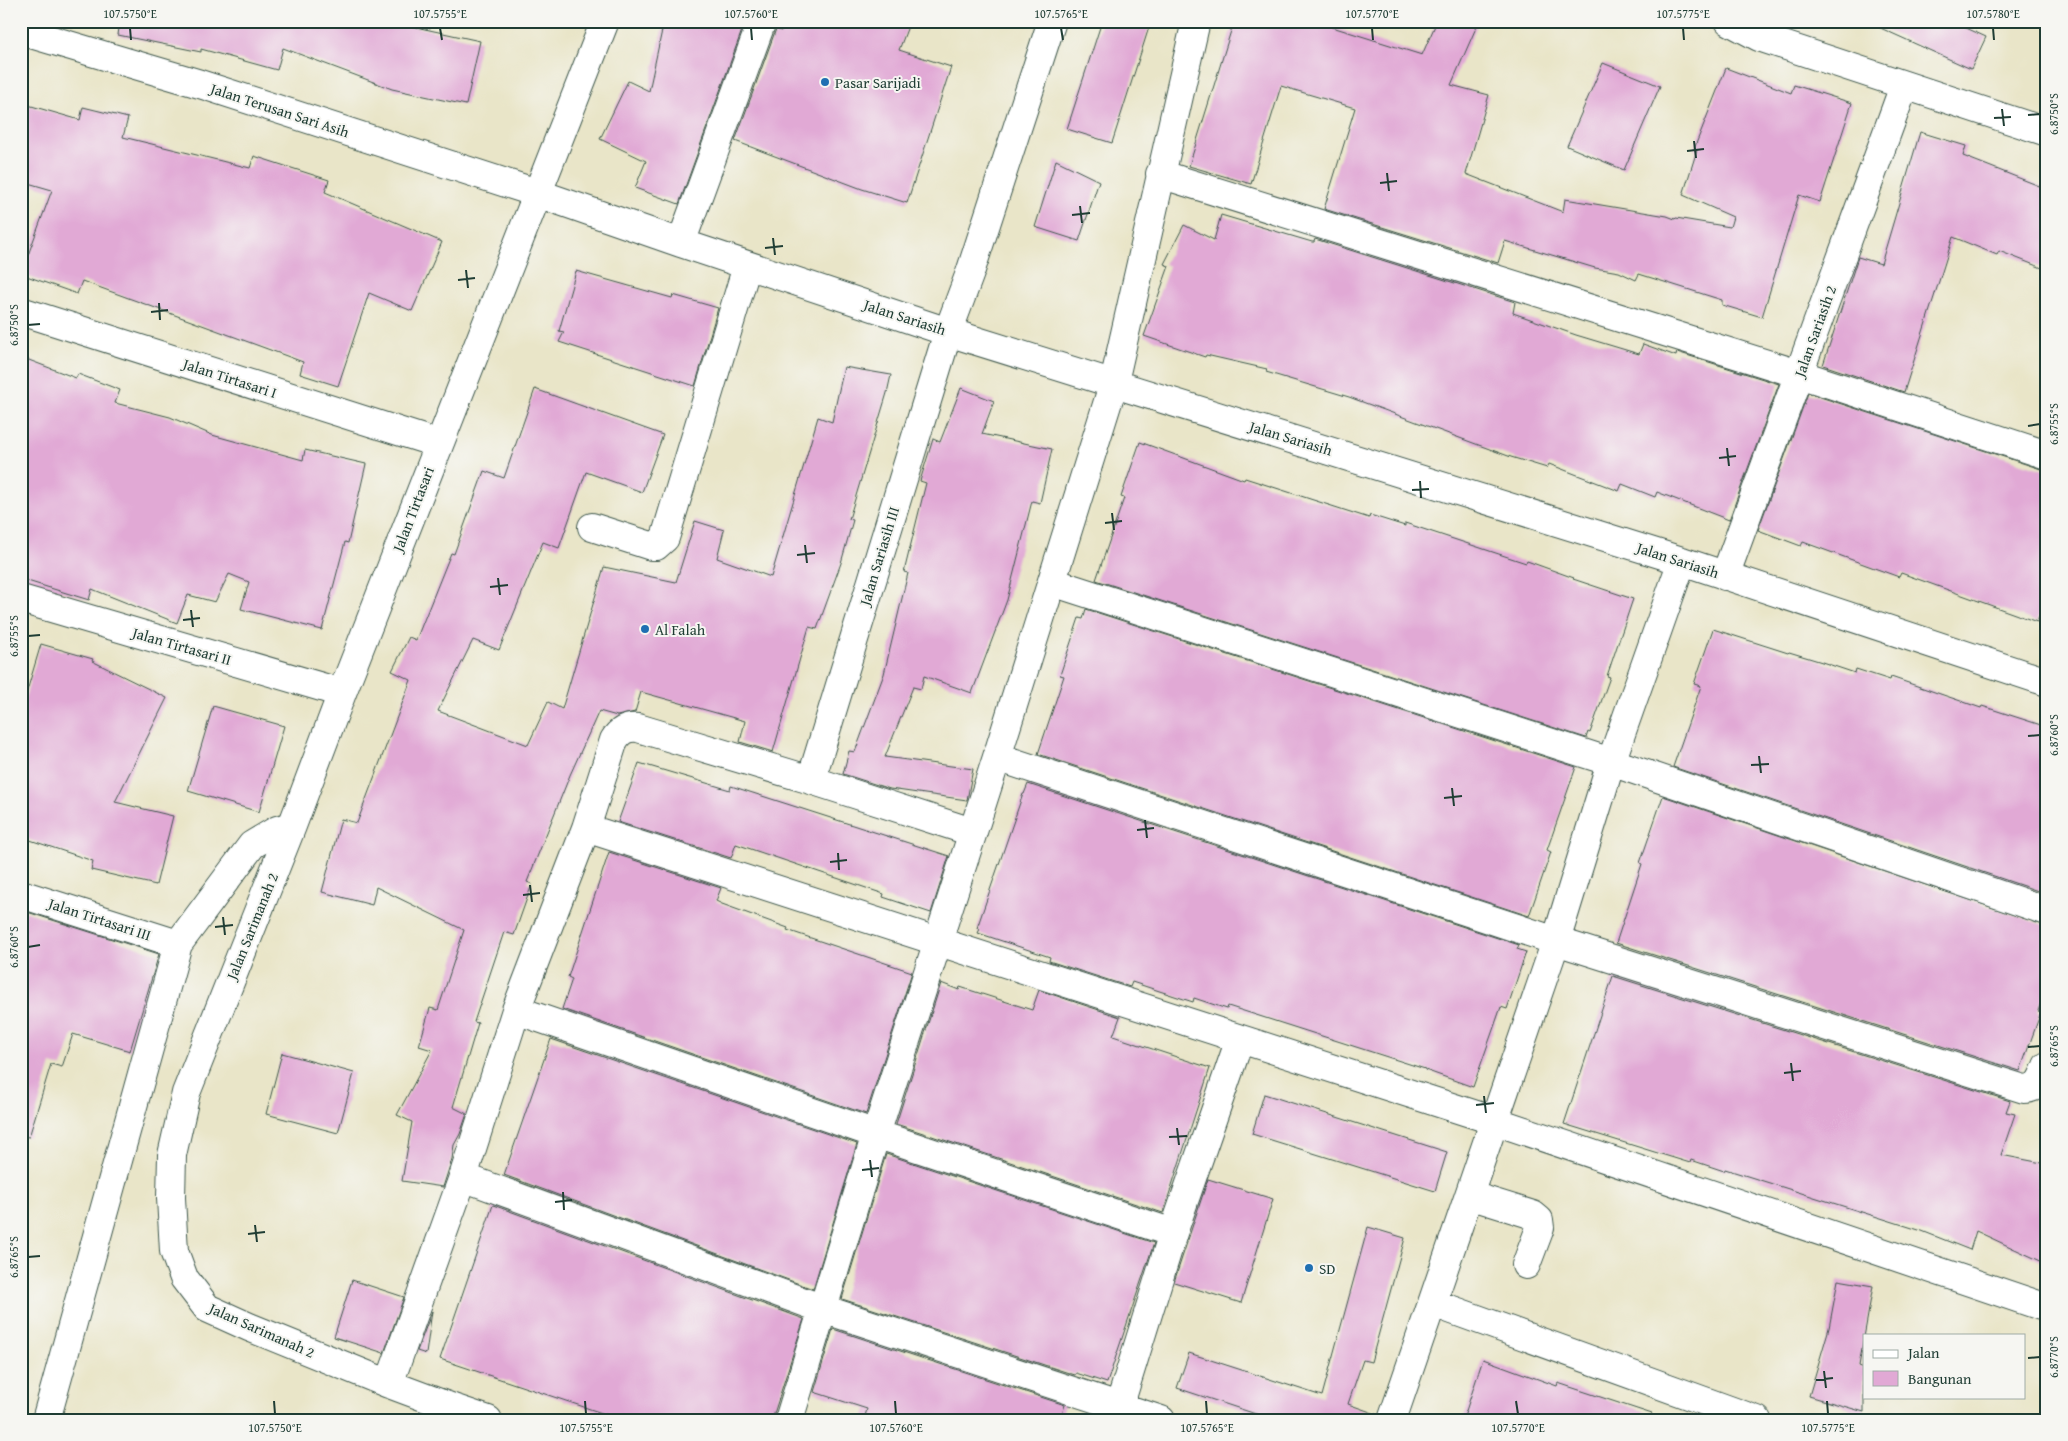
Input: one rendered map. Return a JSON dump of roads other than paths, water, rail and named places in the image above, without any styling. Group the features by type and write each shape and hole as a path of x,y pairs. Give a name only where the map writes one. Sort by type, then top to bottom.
{"street":[{"name":"Jalan Tirtasari","path":"292,826 536,193 605,21"},
{"path":"681,243 762,21"},
{"name":"Jalan Sariasih III","path":"811,780 948,332 970,273 1052,21"},
{"path":"789,1420 876,1134 997,757 1114,382 1196,21"},
{"path":"1729,21 1759,37 2047,132"},
{"name":"Jalan Terusan Sari Asih","path":"21,31 200,84 536,193"},
{"name":"Jalan Sariasih 2","path":"1725,576 1904,86"},
{"path":"1160,174 1799,374 2047,455"},
{"name":"Jalan Sariasih","path":"536,193 747,266 948,332 1114,382 1682,561 2047,682"},
{"path":"592,528 651,546 656,546 665,538 747,266"},
{"name":"Jalan Tirtasari I","path":"21,311 439,444"},
{"path":"1392,1420 1556,941 1611,762 1682,561"},
{"path":"1052,582 1611,762 2047,911"},
{"name":"Jalan Tirtasari II","path":"21,599 342,693"},
{"path":"389,1384 463,1178 516,1010 586,828 614,740 618,733 630,727 638,728 811,780 972,832"},
{"path":"997,757 1556,941 2024,1089 2034,1088 2038,1085 2047,1066"},
{"path":"46,1420 178,944 252,845 277,830 292,826"},
{"name":"Jalan Sarimanah 2","path":"292,826 186,1093 172,1155 171,1198 174,1251 184,1278 207,1308 258,1331 389,1384 454,1415 488,1420"},
{"path":"586,828 1495,1121 2047,1308"},
{"name":"Jalan Tirtasari III","path":"21,894 178,944"},
{"path":"516,1010 876,1134 1172,1233"},
{"path":"1117,1413 1172,1233 1240,1039"},
{"path":"463,1178 823,1309 1117,1413 1161,1420"},
{"path":"1469,1195 1533,1215 1539,1220 1540,1228 1526,1265"},
{"path":"1433,1303 1757,1420"}],"place":[{"name":"Pasar Sarijadi","path":"825,82"},
{"name":"Al Falah","path":"645,629"},
{"name":"SD","path":"1309,1268"}]}
